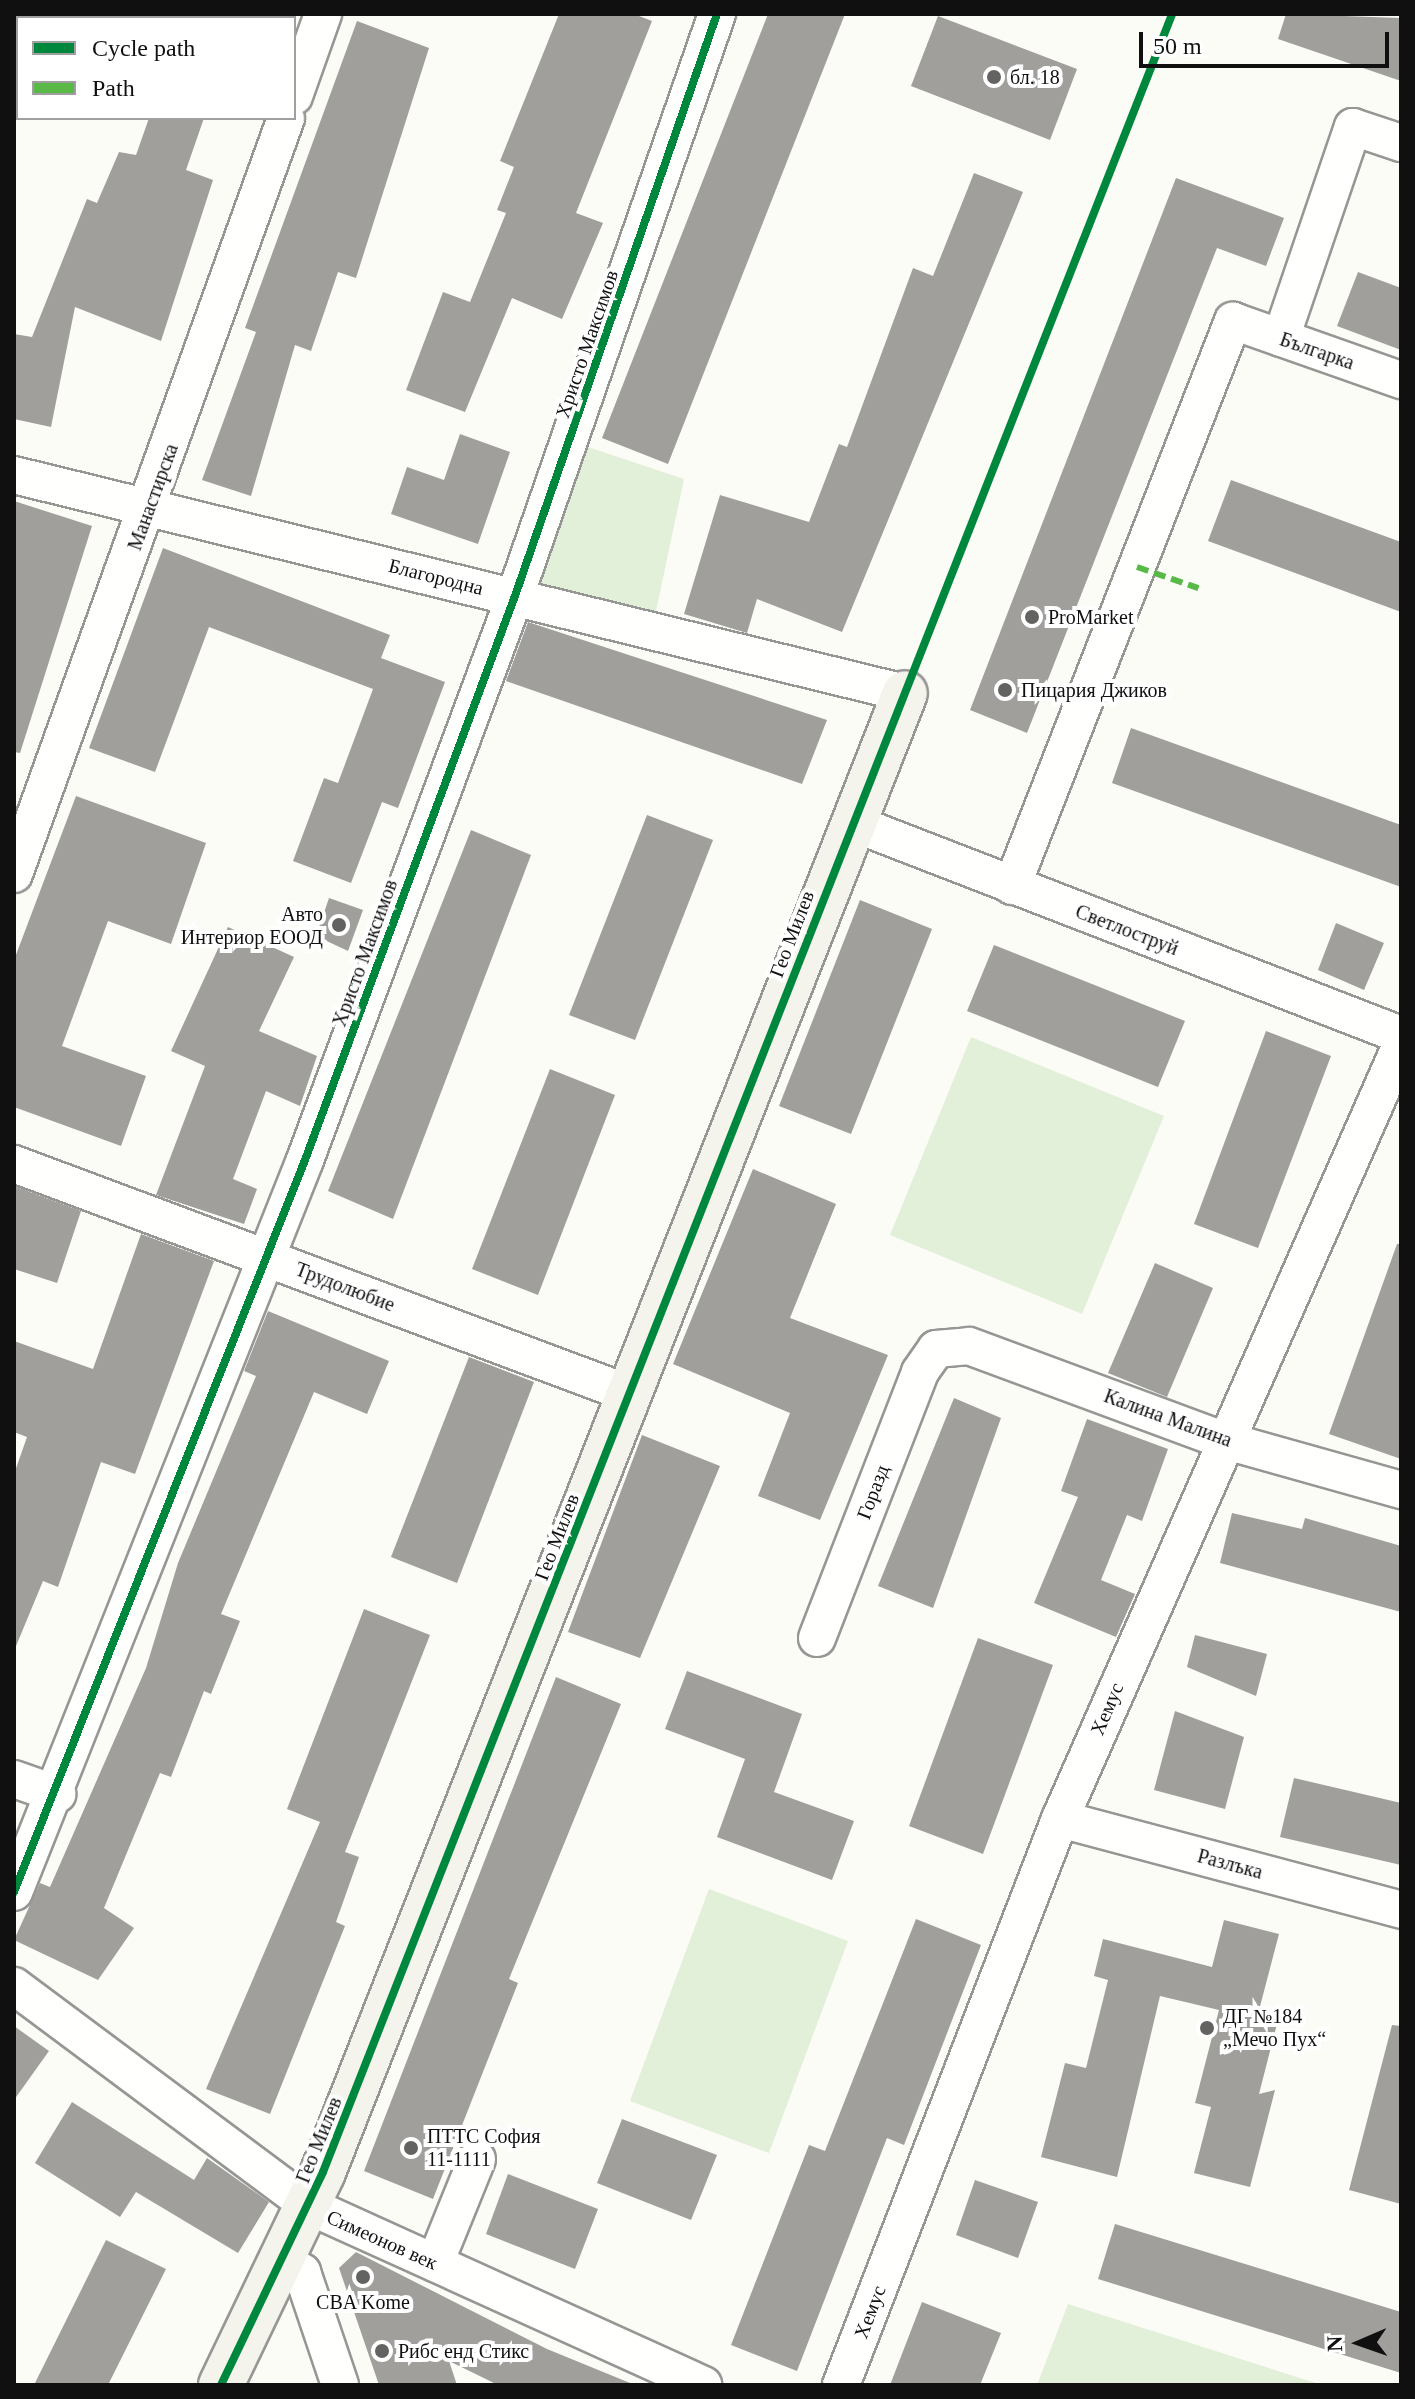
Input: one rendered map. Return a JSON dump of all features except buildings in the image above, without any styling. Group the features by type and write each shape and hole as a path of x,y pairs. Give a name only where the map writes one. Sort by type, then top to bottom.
{"street":[{"path":"296,90 323,14"},
{"name":"Христо Максимов","path":"14,1892 57,1794 267,1258 515,596 717,14"},
{"name":"Манастирска","path":"14,874 149,508 285,120"},
{"path":"1281,338 1353,127 1401,143"},
{"name":"Българка","path":"1012,886 1233,321 1401,380"},
{"name":"Благородна","path":"14,475 905,693"},
{"name":"Гео Милев","path":"221,2385 309,2206 905,693"},
{"name":"Светлоструй","path":"853,823 1401,1035"},
{"name":"Хемус","path":"841,2385 1060,1819 1223,1440 1401,1045"},
{"name":"Трудолюбие","path":"14,1164 630,1394"},
{"name":"Калина Малина","path":"936,1349 969,1346 1223,1440 1401,1490"},
{"name":"Горазд","path":"817,1638 920,1372 936,1349"},
{"path":"14,1779 57,1794"},
{"name":"Христо Максимов","path":"14,1837 57,1794"},
{"name":"Разлъка","path":"1060,1819 1401,1910"},
{"name":"Симеонов век","path":"14,1986 309,2206 703,2385"},
{"path":"435,2263 477,2159"},
{"path":"284,2262 302,2272 340,2385"}],"green space":[{"path":"570,441 684,479 652,630 515,596"},
{"path":"971,1037 1164,1116 1082,1314 890,1235"},
{"path":"709,1889 848,1941 769,2153 630,2101"},
{"path":"1068,2304 1322,2385 1037,2385"}],"marked path":[{"path":"1137,567 1198,588"}],"cycle path":[{"path":"14,1892 305,1160 515,596 717,14"},
{"path":"221,2385 323,2172 1172,14"}],"place":[{"name":"бл. 18","path":"994,77"},
{"name":"ProMarket","path":"1032,617"},
{"name":"Пицария Джиков","path":"1005,690"},
{"name":"Авто Интериор ЕООД","path":"339,925"},
{"name":"ДГ №184 „Мечо Пух“","path":"1207,2028"},
{"name":"ПТТС София 11-1111","path":"411,2148"},
{"name":"CBA Kome","path":"363,2277"},
{"name":"Рибс енд Стикс","path":"382,2351"}]}
